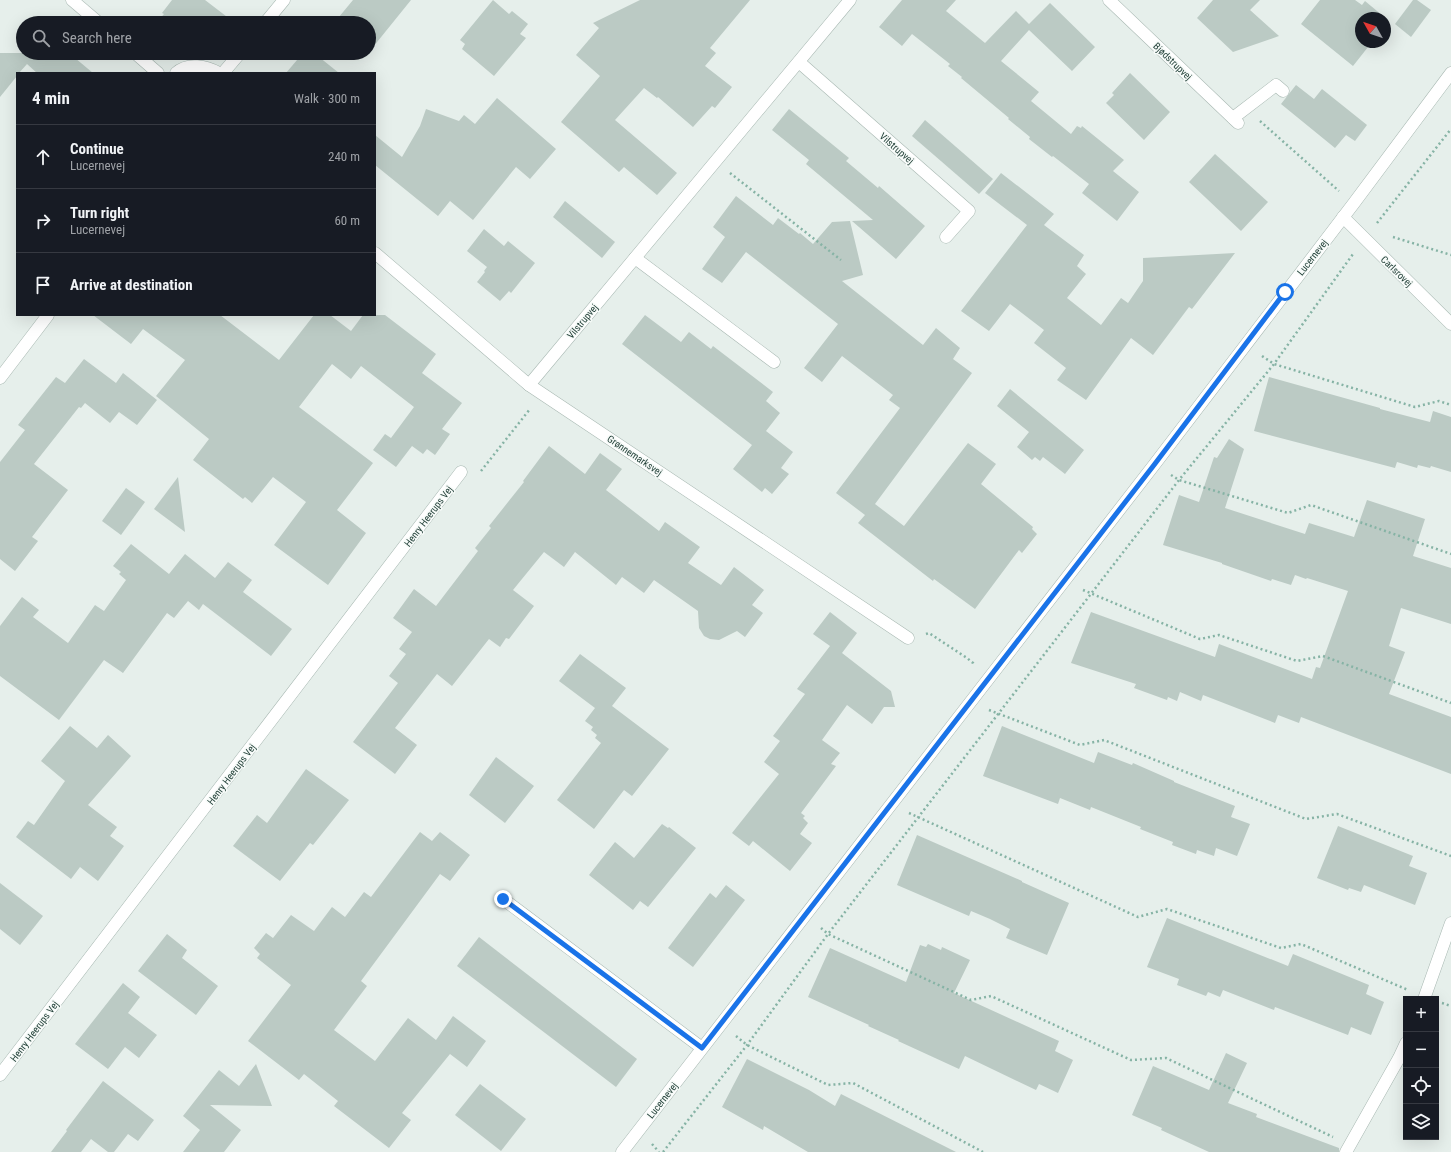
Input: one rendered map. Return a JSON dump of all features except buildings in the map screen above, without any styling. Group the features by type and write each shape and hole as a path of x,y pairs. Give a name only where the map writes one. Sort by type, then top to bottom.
{"street":[{"path":"72,0 91,16"},
{"path":"271,16 284,0"},
{"name":"Vilstrupvej","path":"529,385 850,0"},
{"name":"Bjødstrupvej","path":"1109,0 1235,120"},
{"path":"142,60 157,72"},
{"path":"224,72 234,60"},
{"name":"Vilstrupvej","path":"799,62 969,211 946,237"},
{"path":"177,72 193,66 208,67 217,72"},
{"name":"Lucernevej","path":"622,1152 1154,465 1343,218 1451,73"},
{"path":"1235,120 1276,86 1283,91"},
{"name":"Carlsrovej","path":"1343,218 1451,324"},
{"name":"Grønnemarksvej","path":"376,254 529,385 908,638"},
{"path":"635,258 774,362"},
{"path":"0,378 47,316"},
{"name":"Henry Heerups Vej","path":"0,1075 461,472"},
{"path":"503,899 702,1048"},
{"path":"1426,996 1451,923"},
{"path":"1348,1149 1403,1049"}],"path":[{"path":"1235,120 1253,115 1324,179 1354,203"},
{"path":"663,1152 747,1045 828,934 1179,480 1274,364 1451,129"},
{"path":"715,162 841,260"},
{"path":"1367,242 1385,235 1451,255"},
{"path":"1246,344 1274,364 1415,408 1440,401 1451,405"},
{"path":"461,472 480,473 530,409 529,385"},
{"path":"1154,465 1179,480 1288,513 1311,505 1451,554"},
{"path":"1063,581 1200,639 1220,635 1297,661 1323,656 1451,703"},
{"path":"908,638 929,633 967,658 973,663 980,688"},
{"path":"970,701 982,708 1080,745 1104,740 1306,819 1337,814 1451,856"},
{"path":"890,804 1138,917 1167,909 1281,948 1301,944 1420,996"},
{"path":"806,914 828,934 971,1000 991,996 1130,1060 1166,1058 1348,1149"},
{"path":"722,1023 747,1045 828,1085 853,1083 983,1152"}],"route":[{"path":"503,899 702,1048 1154,465 1285,292"}]}
